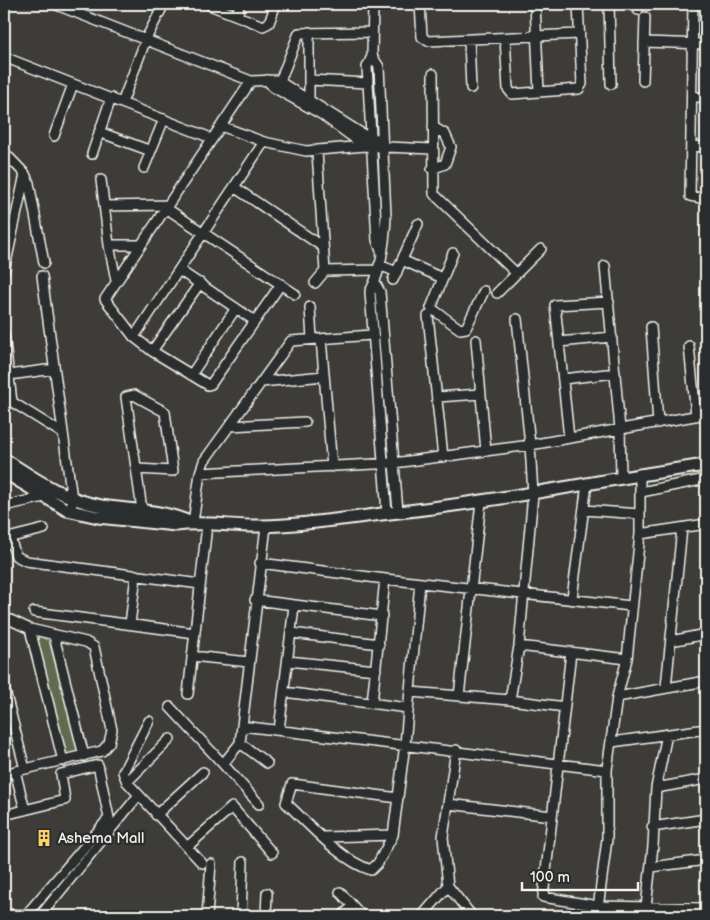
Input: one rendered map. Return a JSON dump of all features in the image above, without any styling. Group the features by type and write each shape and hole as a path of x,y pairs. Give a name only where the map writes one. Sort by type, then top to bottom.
{"street":[{"path":"54,4 250,81 280,81 308,98 368,144"},
{"path":"122,103 146,40 164,4"},
{"path":"207,4 265,26 269,23 276,4"},
{"path":"238,16 239,4"},
{"path":"373,4 372,56 367,67 368,144 377,240 381,251"},
{"path":"420,4 424,40 469,40 579,34"},
{"path":"536,4 539,92"},
{"path":"505,38 508,89 512,94 578,89 582,84 578,4"},
{"path":"609,4 612,84"},
{"path":"693,4 690,196 706,199"},
{"path":"640,10 644,42 642,81"},
{"path":"280,81 296,37 302,32 371,32"},
{"path":"308,98 310,32"},
{"path":"469,40 471,88"},
{"path":"644,42 706,44"},
{"path":"372,56 379,67 381,143 386,216 385,240 375,283 370,292 383,464 392,513"},
{"path":"4,57 206,136"},
{"path":"433,74 432,187 436,198 516,273"},
{"path":"267,80 273,87 321,114 368,144"},
{"path":"309,80 368,83"},
{"path":"250,81 106,295 105,302 134,337 152,351 206,384 211,384 281,284"},
{"path":"54,136 73,84"},
{"path":"692,96 706,97"},
{"path":"92,154 111,98"},
{"path":"144,168 164,119"},
{"path":"221,126 264,142 316,152 381,143 432,149"},
{"path":"432,127 445,134 451,147 450,156 445,164 432,169"},
{"path":"99,132 151,151"},
{"path":"134,337 264,142"},
{"path":"691,146 706,146"},
{"path":"4,152 25,174 32,193 44,263"},
{"path":"315,283 324,271 316,152"},
{"path":"4,272 6,254 25,174"},
{"path":"101,180 109,245 116,280"},
{"path":"234,187 323,247"},
{"path":"104,206 167,206 295,294"},
{"path":"324,271 378,267 395,276 418,224"},
{"path":"109,245 140,246"},
{"path":"497,293 541,249"},
{"path":"453,254 431,307 460,329 468,326 484,291"},
{"path":"402,260 442,278"},
{"path":"605,266 620,429 621,478"},
{"path":"179,270 255,320"},
{"path":"42,276 72,499 71,511"},
{"path":"152,351 200,283"},
{"path":"375,283 380,292 394,463 392,513"},
{"path":"569,438 556,305 609,302"},
{"path":"310,307 324,376 332,467"},
{"path":"191,375 236,308"},
{"path":"428,316 443,457"},
{"path":"510,700 519,646 533,494 517,319"},
{"path":"651,327 658,422"},
{"path":"4,335 12,402"},
{"path":"192,523 200,473 204,461 291,341 372,335"},
{"path":"559,342 612,337"},
{"path":"476,340 486,451"},
{"path":"689,346 696,416"},
{"path":"10,375 54,369"},
{"path":"564,378 615,373"},
{"path":"262,382 324,376"},
{"path":"436,397 481,394"},
{"path":"137,470 173,471 165,412 134,395 126,397 142,510"},
{"path":"4,397 62,433"},
{"path":"200,473 394,463 530,445 706,414"},
{"path":"230,426 305,422"},
{"path":"4,459 60,494 72,499 101,506 175,515 192,523"},
{"path":"4,472 44,498 71,511 176,526 192,523 266,526 481,502 640,474 706,465"},
{"path":"597,916 607,839 608,770 618,697 627,659 631,606 640,534 640,474"},
{"path":"641,492 706,479"},
{"path":"572,598 587,484"},
{"path":"4,506 44,498"},
{"path":"460,696 481,502"},
{"path":"584,510 640,514"},
{"path":"188,694 207,524"},
{"path":"640,534 706,524"},
{"path":"223,764 240,743 255,600 266,526"},
{"path":"666,687 682,528"},
{"path":"44,529 6,540 16,556 26,561 200,584"},
{"path":"260,563 385,579 572,598 631,606"},
{"path":"130,624 136,575"},
{"path":"372,703 385,579"},
{"path":"398,798 292,784 286,803 343,855 362,867 371,870 378,863 393,835 398,798 405,744 420,583"},
{"path":"255,600 382,616"},
{"path":"279,730 294,606"},
{"path":"34,612 195,633"},
{"path":"4,617 30,628 54,636 86,642 94,647 112,730 109,743 102,752 4,774"},
{"path":"30,628 63,761"},
{"path":"292,633 379,644"},
{"path":"671,641 706,634"},
{"path":"54,636 84,756"},
{"path":"519,646 627,659"},
{"path":"571,652 543,897 598,906 706,908"},
{"path":"192,656 248,662"},
{"path":"288,661 376,670"},
{"path":"618,697 706,681"},
{"path":"4,687 8,729 25,769"},
{"path":"284,692 408,708"},
{"path":"410,692 510,700 566,707"},
{"path":"170,707 259,804"},
{"path":"148,721 124,772 126,782 187,847 207,863 206,916"},
{"path":"242,726 456,750 608,770"},
{"path":"612,742 706,729"},
{"path":"646,907 651,867 652,827 656,788 667,734"},
{"path":"126,782 170,739"},
{"path":"240,743 267,763"},
{"path":"456,750 443,837 448,886 472,916"},
{"path":"4,815 65,800 61,774 98,765 109,818 26,915 4,914"},
{"path":"15,771 25,810"},
{"path":"156,815 203,772"},
{"path":"656,788 706,779"},
{"path":"40,916 138,796"},
{"path":"448,804 552,816"},
{"path":"187,847 232,807 272,853"},
{"path":"652,827 706,819"},
{"path":"324,837 393,835"},
{"path":"651,867 706,860"},
{"path":"240,916 243,862"},
{"path":"422,916 448,886"},
{"path":"340,892 362,916"},
{"path":"266,916 267,894"},
{"path":"342,916 353,906"}],"green space":[{"path":"34,634 49,641 79,754 66,757"}],"place":[{"name":"Ashema Mall","path":"44,838"}]}
